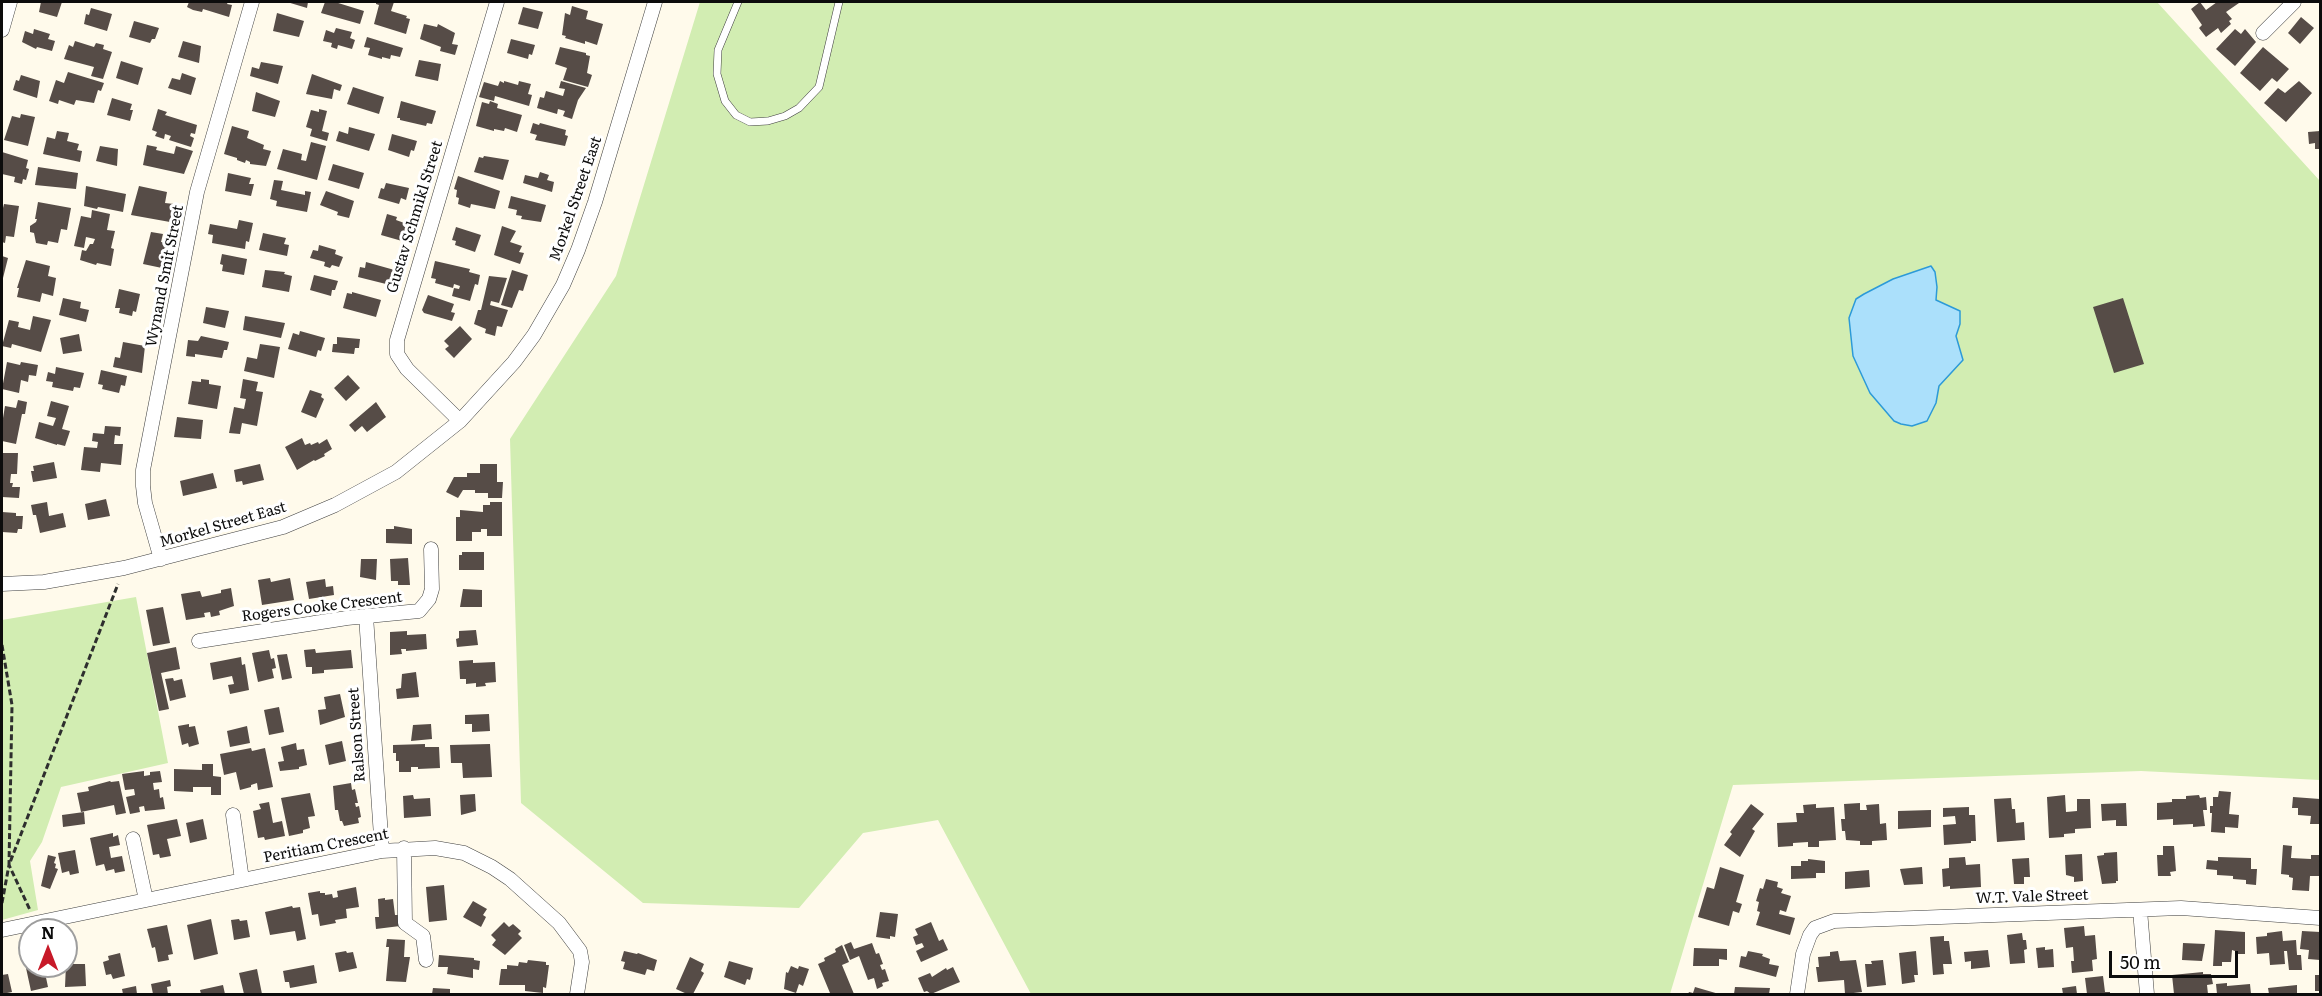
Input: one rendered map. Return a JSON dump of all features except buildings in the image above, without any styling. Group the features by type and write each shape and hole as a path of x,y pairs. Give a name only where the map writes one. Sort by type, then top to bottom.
{"street":[{"path":"2,30 9,2"},
{"name":"Wynand Smit Street","path":"161,559 145,503 142,486 143,470 197,192 252,2"},
{"name":"Gustav Schmikl Street","path":"460,421 407,369 397,354 397,340 497,2"},
{"name":"Morkel Street East","path":"2,584 45,582 124,568 283,527 335,505 396,472 460,421 514,362 534,335 563,285 595,202 655,2"},
{"path":"2263,33 2294,2"},
{"name":"Rogers Cooke Crescent","path":"200,641 366,616 419,611 425,606 432,589 431,549"},
{"name":"Ralson Street","path":"366,616 382,851"},
{"path":"232,815 242,880"},
{"path":"133,839 146,900"},
{"path":"404,848 405,923 423,936 426,960"},
{"name":"Peritiam Crescent","path":"60,918 382,851 435,848 464,853 484,863 510,879 559,923 580,951 582,962 577,994"},
{"name":"W.T. Vale Street","path":"1797,994 1803,954 1810,935 1821,925 1834,921 2198,908 2320,918"},
{"path":"2140,910 2147,994"},
{"name":"Peritiam Crescent","path":"2,930 18,927"}],"lane":[{"path":"738,2 718,50 717,74 725,101 736,115 750,122 768,121 785,116 799,108 819,87 839,2"}],"path":[{"path":"34,918 9,865 124,568"},
{"path":"2,645 12,705 9,865 2,903"}],"green space":[{"path":"700,2 2157,2 2320,181 2320,780 2141,771 1733,785 1670,994 1031,994 938,820 863,833 799,908 643,903 521,803 510,439 616,276"},
{"path":"136,597 168,763 61,787 42,842 30,861 38,910 2,920 2,620"}],"water":[{"path":"1931,266 1935,272 1936,300 1960,311 1960,324 1956,336 1963,360 1939,386 1936,403 1927,421 1912,426 1894,421 1870,393 1853,356 1849,318 1856,299 1893,279"}]}
